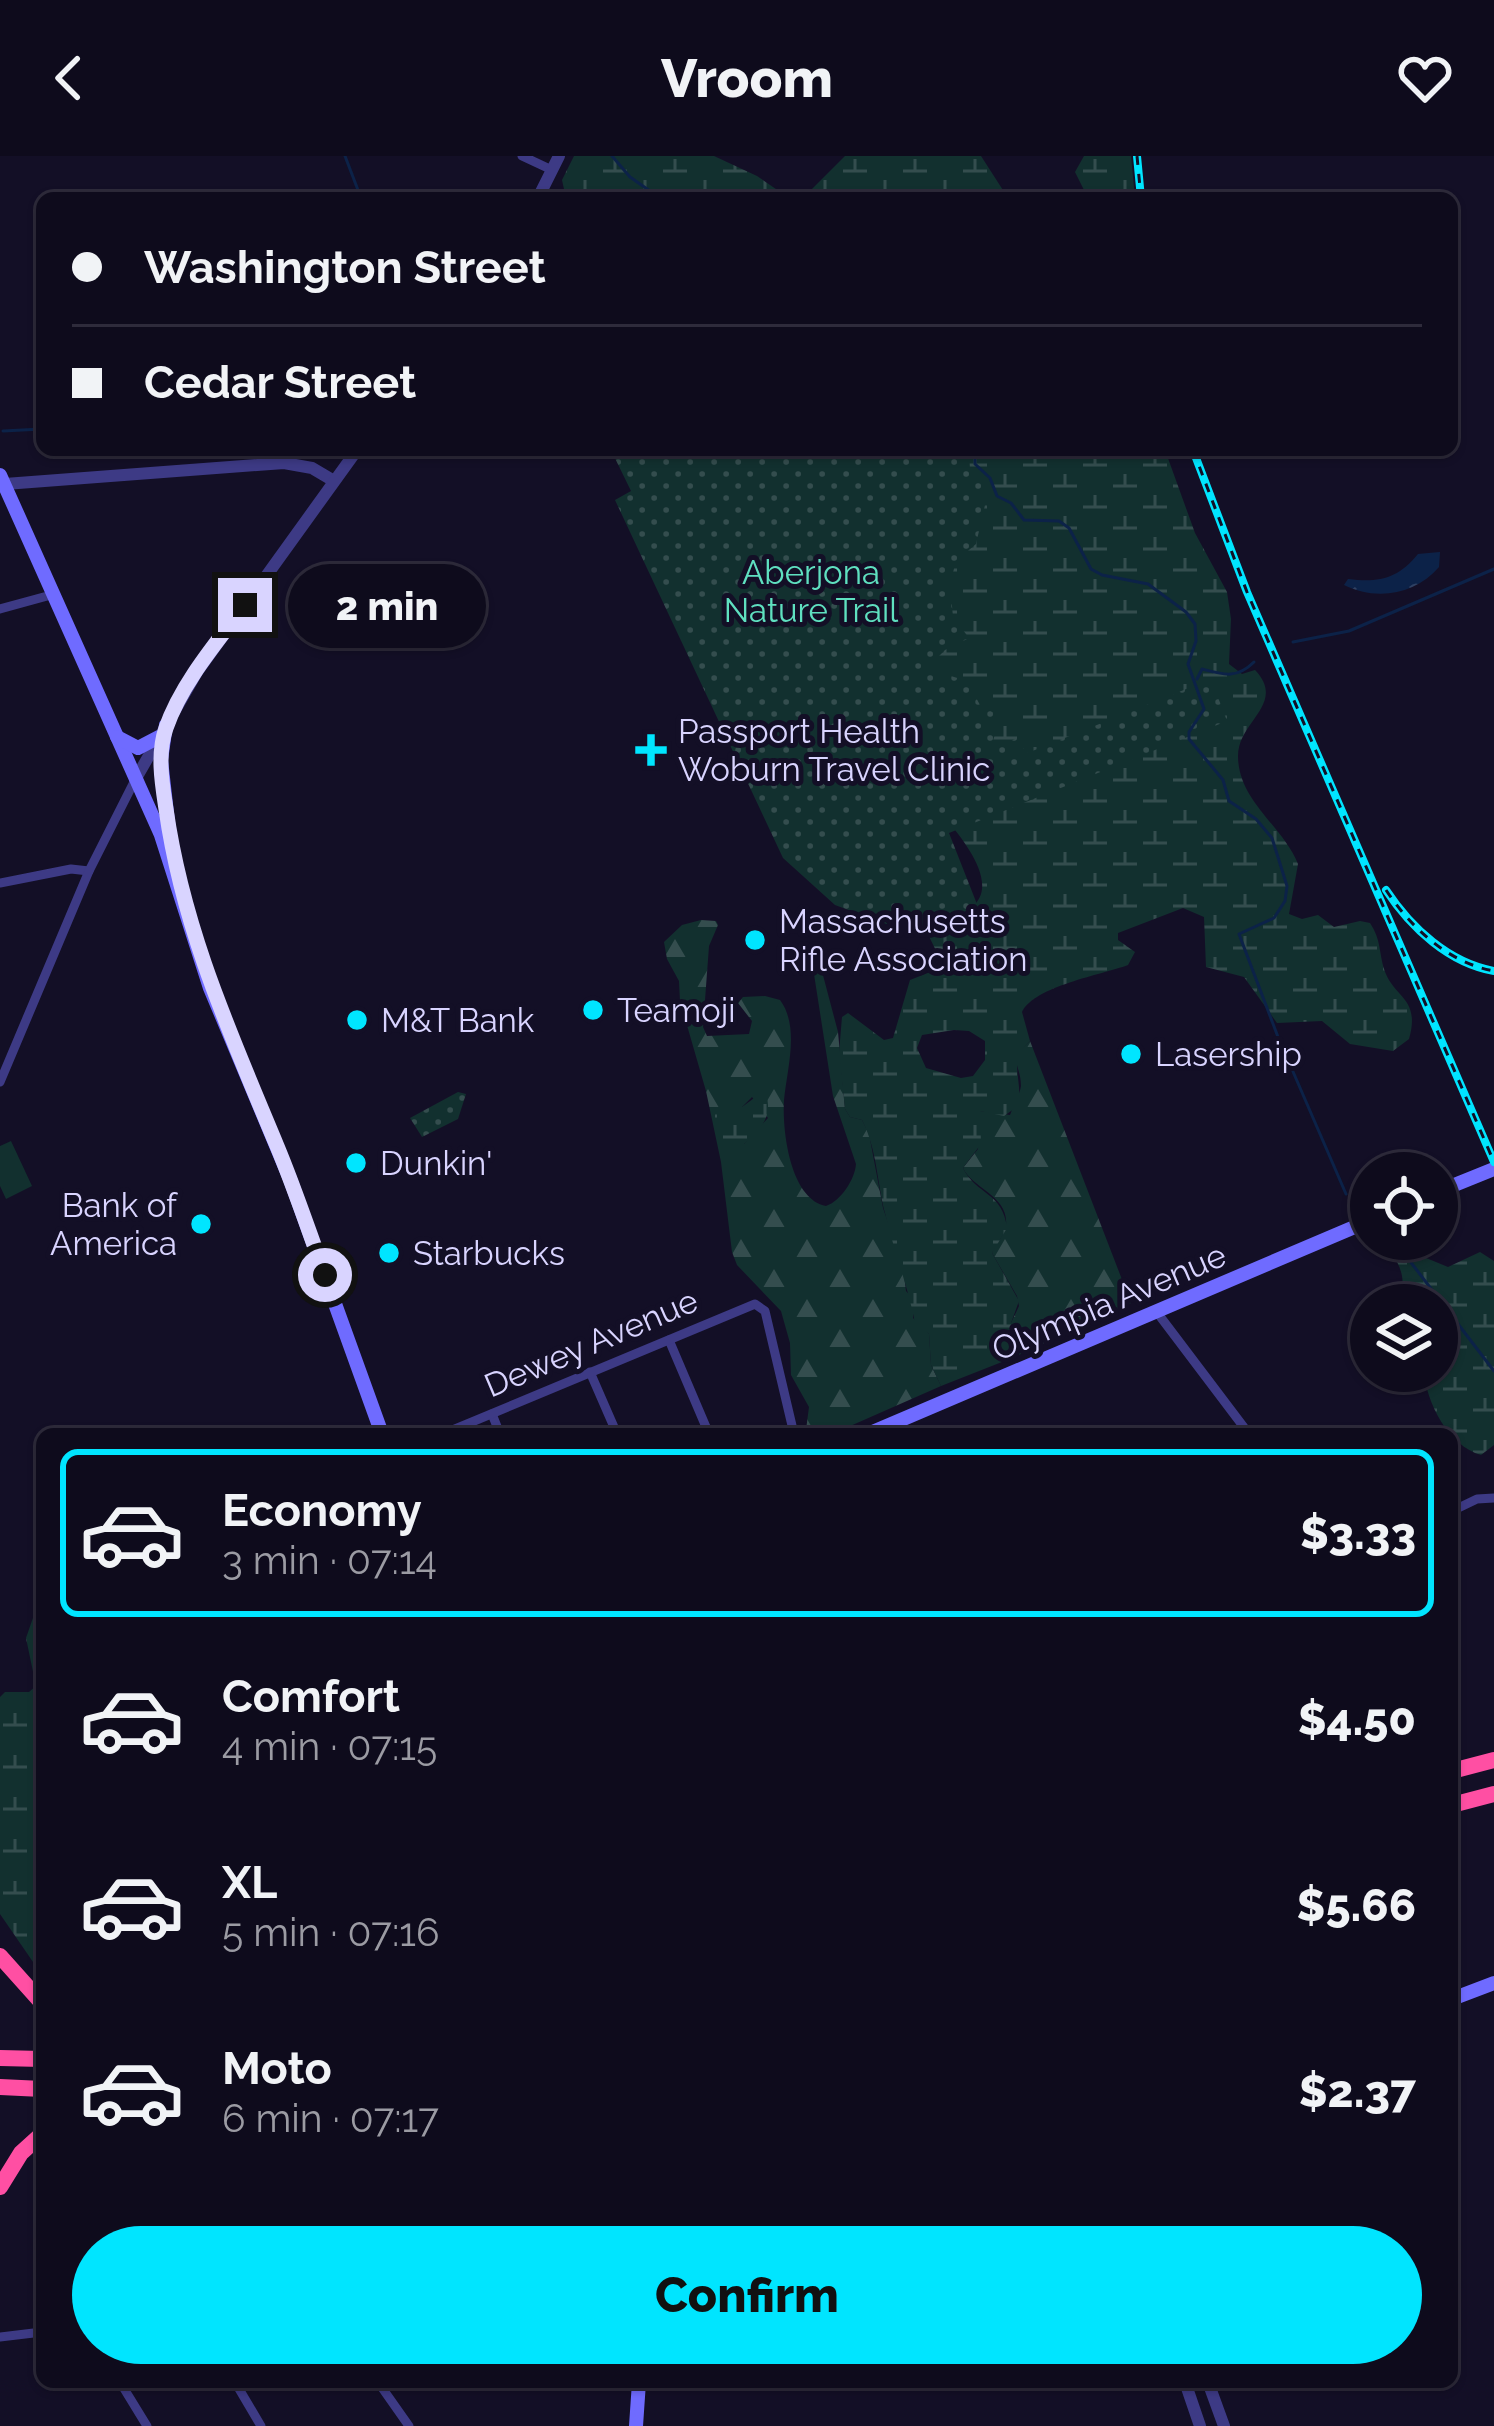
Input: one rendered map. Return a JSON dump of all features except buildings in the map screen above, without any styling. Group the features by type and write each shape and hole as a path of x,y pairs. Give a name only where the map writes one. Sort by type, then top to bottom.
{"highway":[{"path":"1458,1769 1494,1760"},
{"path":"1458,1803 1494,1794"},
{"path":"0,1956 36,1995"},
{"path":"0,2058 36,2060"},
{"path":"0,2087 36,2089"},
{"path":"0,2187 21,2153 36,2139"}],"main road":[{"path":"2,481 175,871 210,988 290,1179 380,1428"},
{"path":"116,736 138,748 163,731"},
{"path":"163,731 161,773 175,871"},
{"path":"1458,1183 1494,1168"},
{"name":"Olympia Avenue","path":"882,1428 1350,1229"},
{"path":"1458,1997 1494,1983"},
{"path":"636,2426 641,2388"}],"street":[{"path":"522,156 552,170"},
{"path":"541,192 559,156"},
{"path":"0,1082 89,871 135,780 196,673 353,456"},
{"path":"2,481 284,463 311,467 334,481"},
{"path":"0,609 51,596"},
{"path":"0,883 72,868 89,871"},
{"name":"Dewey Avenue","path":"458,1428 752,1305 765,1311 793,1428"},
{"path":"1156,1311 1244,1428"},
{"path":"669,1340 706,1428"},
{"path":"590,1372 613,1428"},
{"path":"492,1414 498,1428"},
{"path":"1458,1508 1494,1498"},
{"path":"0,2337 36,2333"},
{"path":"124,2388 147,2426"},
{"path":"239,2388 261,2426"},
{"path":"382,2388 409,2426"},
{"path":"1187,2388 1199,2426"},
{"path":"1210,2388 1224,2426"}],"green space":[{"path":"574,156 714,156 780,192 565,192 562,180"},
{"path":"845,156 981,156 1004,192 809,192"},
{"path":"1084,156 1131,156 1134,192 1085,192 1075,172"},
{"name":"Aberjona Nature Trail","path":"614,456 969,456 970,470 988,492 976,544 956,561 950,584 953,617 969,638 934,661 938,672 967,681 980,705 1000,716 991,748 1018,738 1024,747 1020,756 1211,679 1227,721 949,833 984,922 971,928 900,929 835,905 783,858 615,500 631,491"},
{"path":"781,456 1167,456 1195,533 1227,592 1229,664 1242,674 1255,670 1266,693 1238,756 1245,787 1298,864 1289,914 1302,919 1318,915 1334,927 1370,923 1388,979 1409,1006 1412,1025 1409,1039 1393,1051 1350,1044 1322,1021 1277,1023 1244,977 1206,967 1204,917 1183,908 1118,933 1118,940 1135,952 1128,965 1054,988 1029,1003 1022,1012 1030,1041 1017,1063 1018,1106 1004,1116 980,1111 981,1144 963,1168 1004,1216 1007,1228 992,1253 1019,1301 1011,1323 1012,1358 941,1386 931,1365 929,1334 915,1323 867,1131 862,1120 850,1117 845,1109 839,1053 842,1017 848,1013 884,1040 893,1038 910,980 942,963 925,928 971,908 982,887 976,863 948,821","holes":["954,1030 969,1031 985,1041 985,1060 973,1076 961,1078 926,1068 917,1048 922,1035"]},
{"path":"701,920 718,925 709,946 703,1027 707,1036 749,1034 752,1021 738,1003 743,997 780,1000 791,1035 784,1100 787,1145 804,1191 826,1206 846,1189 856,1164 833,1096 814,974 814,963 820,964 838,1032 845,1109 850,1117 862,1120 869,1134 883,1208 906,1291 913,1299 913,1318 929,1334 931,1365 941,1386 846,1428 806,1428 809,1407 791,1375 790,1343 781,1311 737,1265 732,1252 706,1091 680,1001 679,981 664,942 682,925","holes":["752,1097 768,1118 744,1144 742,1107"]},
{"path":"1030,1041 1131,1303 1012,1358 1011,1323 1019,1306 992,1253 1005,1229 1005,1215 963,1168 978,1149 980,1111 1010,1115 1021,1086 1017,1058"},
{"path":"458,1092 466,1094 458,1119 422,1137 410,1118"},
{"path":"766,1094 768,1109 756,1133 744,1144 721,1139 715,1111 742,1107"},
{"path":"11,1141 32,1186 6,1199 0,1186 0,1146"},
{"path":"1480,1252 1494,1261 1494,1445 1481,1455 1458,1442 1458,1428 1445,1428 1428,1392 1458,1392 1458,1284 1402,1284 1396,1260 1431,1260 1448,1267"},
{"path":"34,1615 36,1686 26,1638"},
{"path":"36,1686 36,1966 0,1914 0,1697 5,1692 29,1692"}],"water":[{"path":"1440,552 1439,567 1407,589 1382,594 1344,585 1348,579 1387,577 1418,554"}],"waterway":[{"path":"345,156 359,192"},
{"path":"612,156 651,192"},
{"path":"3,431 36,429"},
{"path":"975,456 975,464 990,478 997,496 1011,503 1024,520 1059,521 1069,528 1091,569 1148,584 1195,624 1196,641 1188,664 1204,709 1189,739 1223,780 1229,801 1256,819 1272,838 1287,886 1285,901 1274,918 1239,934 1346,1194"},
{"path":"1293,642 1349,631 1494,569"},
{"path":"1197,679 1202,669 1230,674 1254,662"},
{"path":"1409,1260 1494,1371"}],"railway":[{"path":"1137,156 1140,192"},
{"path":"1195,456 1247,592 1494,1162"},
{"path":"1386,890 1432,942 1494,971"}],"place":[{"name":"Passport Health Woburn Travel Clinic","path":"651,750"},
{"name":"Massachusetts Rifle Association","path":"755,940"},
{"name":"Teamoji","path":"593,1010"},
{"name":"M&T Bank","path":"357,1020"},
{"name":"Lasership","path":"1131,1054"},
{"name":"Dunkin'","path":"356,1163"},
{"name":"Bank of America","path":"201,1224"},
{"name":"Starbucks","path":"389,1253"}],"route":[{"path":"245,605 166,725 162,783 175,871 210,988 278,1148 325,1275"}]}
